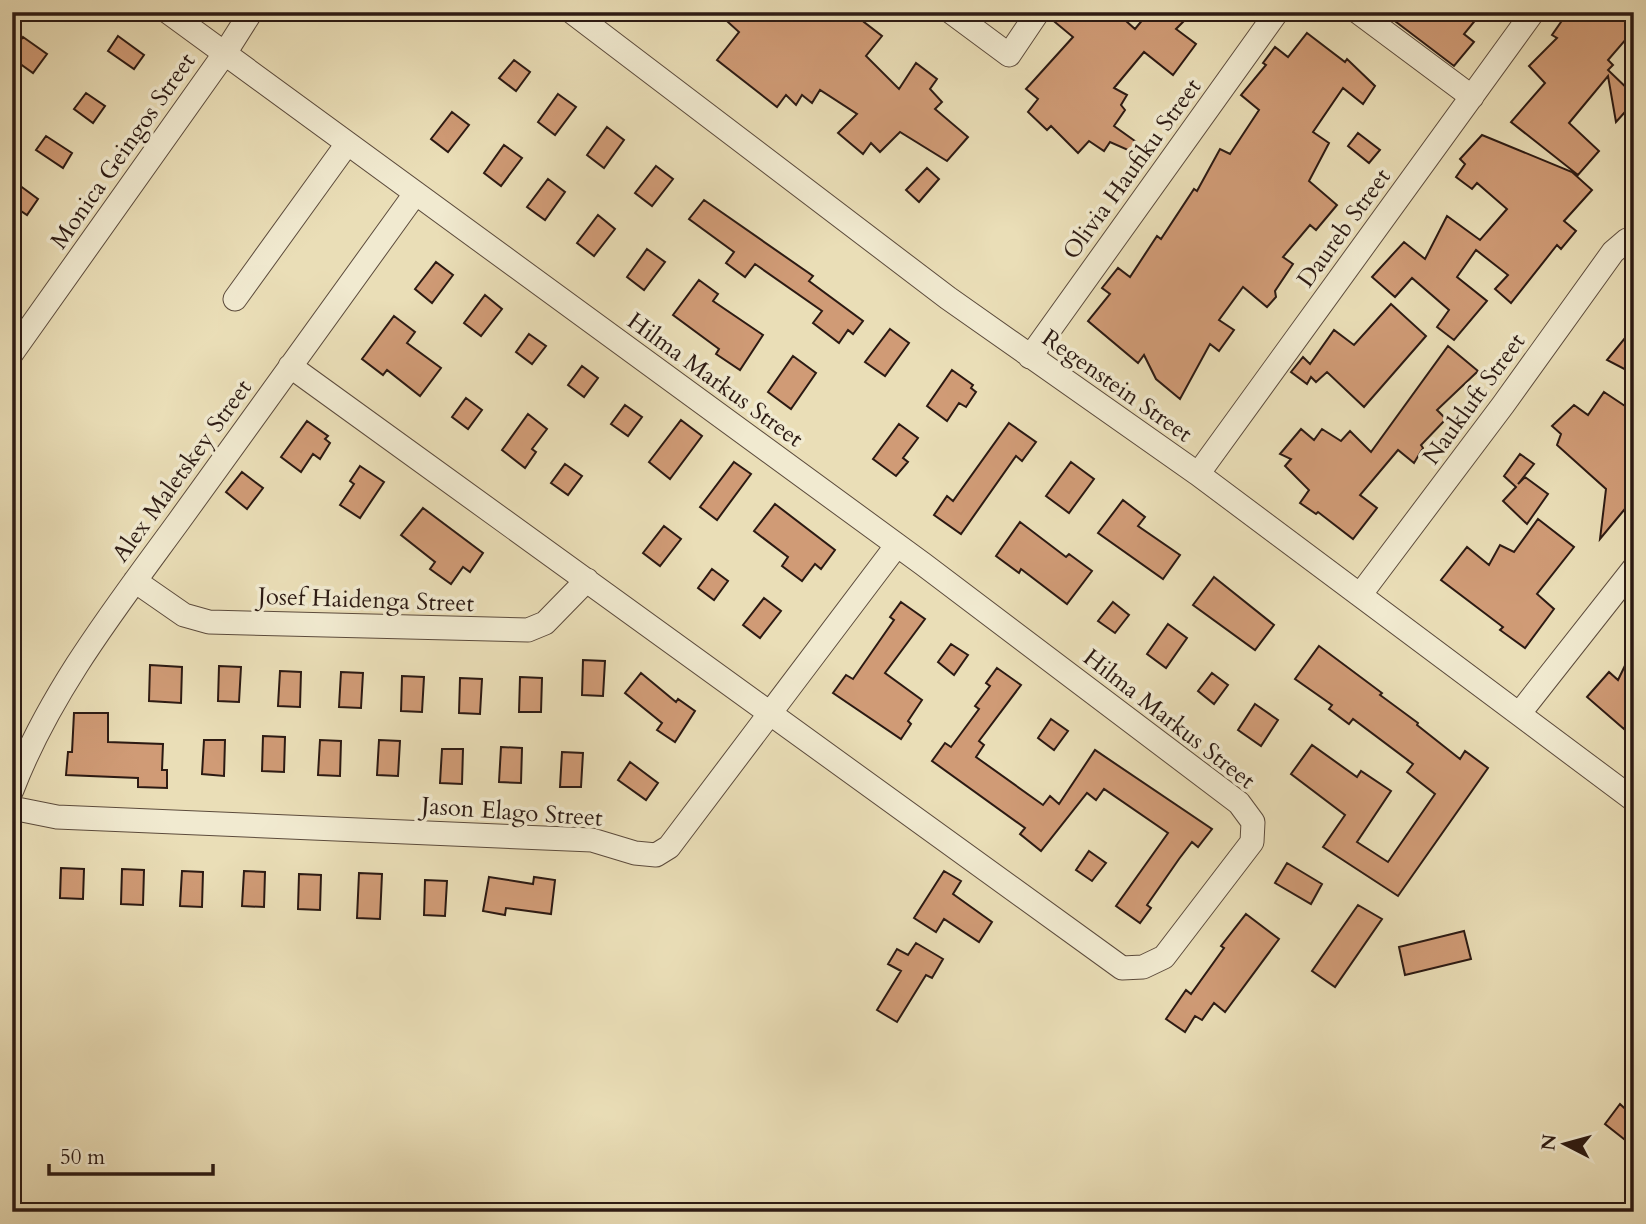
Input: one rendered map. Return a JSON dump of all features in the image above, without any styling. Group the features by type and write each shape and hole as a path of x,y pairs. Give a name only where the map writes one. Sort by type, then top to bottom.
{"street":[{"name":"Hilma Markus Street","path":"167,12 897,545 1239,803 1253,822 1252,842 1164,957 1143,967 1122,968 290,366"},
{"name":"Monica Geingos Street","path":"12,353 225,53 251,12"},
{"name":"Regenstein Street","path":"572,12 948,298 1198,474 1634,800"},
{"path":"951,12 1009,55 1038,12"},
{"name":"Olivia Haufiku Street","path":"1030,356 1277,12"},
{"path":"1357,12 1472,97"},
{"name":"Daureb Street","path":"1198,474 1533,12"},
{"path":"235,299 347,144"},
{"name":"Alex Maletskey Street","path":"12,790 37,733 63,687 135,581 415,194"},
{"name":"Naukluft Street","path":"1360,595 1503,405 1613,252 1627,240 1634,239"},
{"name":"Jason Elago Street","path":"12,808 57,817 592,840 635,853 656,855 669,847 897,545"},
{"path":"1519,714 1634,568"},
{"name":"Josef Haidenga Street","path":"135,581 184,615 209,622 528,631 545,623 587,580"}],"building":[{"path":"717,12 872,12 864,22 882,36 866,56 899,89 916,63 937,79 930,89 942,102 935,109 968,137 947,161 900,132 880,152 871,143 863,154 838,133 857,114 820,90 812,103 802,95 796,105 786,95 777,107 717,60 739,32"},
{"path":"1052,12 1116,12 1135,29 1149,12 1193,12 1176,29 1196,44 1173,75 1144,52 1114,88 1127,95 1121,105 1125,110 1114,126 1149,151 1146,158 1110,142 1104,151 1089,141 1078,153 1051,126 1047,130 1028,112 1038,99 1026,89 1073,37 1050,18"},
{"path":"1383,12 1482,12 1464,34 1474,42 1454,66"},
{"path":"1568,12 1634,12 1634,30 1608,60 1613,65 1608,70 1634,95 1634,102 1616,122 1608,76 1569,123 1599,151 1578,175 1511,122 1545,83 1529,66 1557,38 1552,35"},
{"path":"1307,33 1345,62 1347,59 1375,86 1363,104 1343,88 1313,132 1329,143 1309,181 1337,205 1316,230 1310,225 1283,257 1293,264 1275,291 1276,297 1267,307 1243,287 1219,320 1234,330 1219,351 1210,344 1180,399 1156,379 1144,355 1138,363 1088,321 1110,294 1102,288 1118,268 1130,277 1157,236 1161,239 1194,189 1197,191 1220,149 1230,154 1259,110 1241,95 1266,65 1263,63 1275,47 1288,57"},
{"path":"118,36 144,55 134,69 108,51"},
{"path":"23,37 47,54 33,73 12,58 12,52"},
{"path":"514,60 530,72 516,91 499,78"},
{"path":"86,93 105,106 93,123 74,109"},
{"path":"558,94 576,107 555,135 538,122"},
{"path":"452,112 469,125 448,152 431,139"},
{"path":"607,127 624,140 604,168 587,155"},
{"path":"1358,133 1380,150 1369,163 1348,146"},
{"path":"1482,135 1572,172 1592,190 1564,221 1576,231 1561,249 1557,245 1511,303 1495,289 1508,275 1476,250 1457,277 1487,301 1454,340 1437,327 1449,310 1412,278 1395,297 1372,277 1404,242 1425,259 1447,216 1480,240 1507,209 1477,183 1472,189 1456,177 1465,164 1460,159"},
{"path":"46,136 72,153 63,168 36,150"},
{"path":"504,145 522,158 501,186 484,173"},
{"path":"656,166 673,179 652,206 635,193"},
{"path":"927,168 939,179 919,202 906,190"},
{"path":"548,179 565,192 545,220 527,207"},
{"path":"19,185 38,199 27,215 12,205 12,195"},
{"path":"704,200 813,276 809,281 863,321 853,334 848,330 839,343 813,323 822,311 755,264 745,277 726,263 734,252 689,219"},
{"path":"598,215 615,229 594,256 577,243"},
{"path":"647,249 665,262 644,290 627,277"},
{"path":"436,262 453,275 432,303 415,289"},
{"path":"699,280 718,294 713,301 763,335 740,370 716,354 719,349 673,315"},
{"path":"485,295 502,309 481,336 464,323"},
{"path":"1391,304 1426,336 1364,407 1327,372 1316,382 1311,377 1307,384 1291,372 1303,357 1310,364 1334,330 1354,345"},
{"path":"394,316 415,332 407,343 441,368 420,396 387,370 383,375 362,359"},
{"path":"1634,327 1634,374 1607,360"},
{"path":"890,329 909,343 885,376 865,362"},
{"path":"529,334 546,346 532,364 516,352"},
{"path":"1448,346 1478,371 1437,410 1446,419 1421,445 1423,448 1414,463 1398,450 1360,495 1377,508 1353,539 1318,512 1316,514 1300,503 1309,490 1285,466 1291,459 1280,454 1301,429 1314,440 1322,429 1341,441 1350,431 1371,452"},
{"path":"793,356 816,373 791,409 768,392"},
{"path":"582,366 598,378 584,397 568,385"},
{"path":"952,370 973,385 971,388 976,392 966,407 959,403 947,421 927,406"},
{"path":"1604,392 1634,412 1634,504 1626,513 1624,510 1600,539 1606,489 1557,445 1561,434 1552,426 1574,405 1588,415"},
{"path":"466,398 482,410 468,429 452,417"},
{"path":"625,405 642,417 628,436 611,424"},
{"path":"528,414 547,429 532,449 536,452 525,468 502,450"},
{"path":"681,420 702,436 670,479 649,462"},
{"path":"307,421 328,436 325,439 330,443 320,459 313,454 301,472 281,457"},
{"path":"1009,423 1036,442 1022,461 1016,456 961,534 934,515 947,496 953,501"},
{"path":"899,424 918,438 903,458 908,462 896,476 873,459"},
{"path":"1520,454 1534,464 1518,484 1525,477 1548,494 1527,524 1503,501 1516,487 1504,476"},
{"path":"734,462 751,474 717,520 700,507"},
{"path":"1071,462 1094,479 1069,513 1046,496"},
{"path":"565,464 582,476 568,495 551,483"},
{"path":"360,466 384,482 360,518 340,505 354,484 350,481"},
{"path":"242,472 263,488 247,509 226,492"},
{"path":"1123,500 1145,517 1138,526 1180,555 1163,579 1098,533"},
{"path":"775,504 835,550 821,569 815,564 802,581 782,566 788,557 754,531"},
{"path":"423,508 483,553 470,572 463,567 451,584 430,569 435,562 401,535"},
{"path":"1538,519 1574,547 1537,594 1554,609 1525,648 1500,630 1503,627 1441,580 1467,547 1489,565 1500,545 1514,552"},
{"path":"1020,522 1066,557 1069,554 1092,571 1067,604 1021,569 1019,573 996,556"},
{"path":"664,526 681,539 660,566 643,553"},
{"path":"712,569 728,581 714,600 698,588"},
{"path":"1214,577 1274,625 1255,650 1193,605"},
{"path":"764,598 781,611 760,638 743,625"},
{"path":"901,602 925,619 885,673 922,700 908,721 911,724 901,739 833,693 846,675 853,679 894,620 890,617"},
{"path":"1113,602 1129,615 1115,633 1098,621"},
{"path":"1168,624 1187,638 1166,668 1147,654"},
{"path":"951,644 968,655 954,675 938,662"},
{"path":"1319,646 1382,693 1380,695 1460,759 1465,751 1488,768 1398,896 1323,847 1345,815 1291,774 1312,745 1357,777 1361,771 1391,791 1357,842 1388,862 1435,794 1407,772 1413,764 1353,719 1349,724 1329,709 1332,705 1295,679"},
{"path":"1634,647 1634,715 1624,729 1587,697 1609,672 1618,680"},
{"path":"583,660 605,661 603,696 582,695"},
{"path":"150,665 182,667 181,703 149,701"},
{"path":"219,666 241,667 239,702 218,701"},
{"path":"997,668 1021,685 979,741 984,745 976,757 1043,805 1050,796 1059,804 1095,750 1212,829 1198,847 1192,842 1147,905 1151,908 1140,923 1116,906 1168,833 1104,789 1096,800 1087,793 1041,851 1020,834 1025,828 932,761 945,743 951,747 979,709 975,706 990,686 986,683"},
{"path":"280,671 301,672 300,707 278,706"},
{"path":"341,672 363,673 361,708 339,707"},
{"path":"641,673 676,702 678,699 695,711 675,742 657,730 662,723 625,693"},
{"path":"1212,673 1228,685 1214,704 1198,691"},
{"path":"402,676 424,677 422,712 401,711"},
{"path":"520,677 542,678 541,712 519,712"},
{"path":"460,678 482,679 480,714 459,713"},
{"path":"1255,704 1278,720 1261,746 1238,730"},
{"path":"74,713 108,713 108,742 163,744 162,770 167,770 167,788 138,787 138,778 66,775 68,752 72,752"},
{"path":"1051,719 1068,731 1054,750 1038,738"},
{"path":"263,736 285,737 284,772 262,771"},
{"path":"204,740 225,740 224,776 202,774"},
{"path":"320,740 341,741 340,776 318,775"},
{"path":"379,740 400,741 398,776 377,775"},
{"path":"501,747 522,748 521,783 499,782"},
{"path":"442,749 463,749 462,784 440,783"},
{"path":"562,752 583,753 581,787 560,787"},
{"path":"630,762 658,783 646,800 618,780"},
{"path":"1089,851 1106,863 1092,881 1076,870"},
{"path":"1287,863 1322,884 1311,904 1275,883"},
{"path":"61,868 84,869 83,899 60,898"},
{"path":"122,869 144,870 143,905 121,904"},
{"path":"182,871 203,872 202,907 180,906"},
{"path":"244,871 265,872 264,907 242,906"},
{"path":"944,871 961,881 953,894 992,922 979,942 944,919 936,932 914,918"},
{"path":"359,873 382,874 380,919 357,918"},
{"path":"299,874 321,875 320,910 298,909"},
{"path":"489,877 533,884 534,877 555,880 551,914 506,908 505,915 483,911"},
{"path":"425,880 447,881 445,916 424,915"},
{"path":"1358,905 1382,919 1335,987 1312,971"},
{"path":"1246,914 1279,939 1225,1012 1214,1003 1202,1020 1195,1016 1185,1032 1166,1019 1186,990 1191,994 1224,948 1221,946"},
{"path":"1464,931 1471,959 1405,975 1399,947"},
{"path":"916,943 943,959 932,978 926,975 897,1022 877,1010 901,971 888,964 897,949 908,955"},
{"path":"1620,1104 1634,1117 1634,1147 1605,1124"}]}
